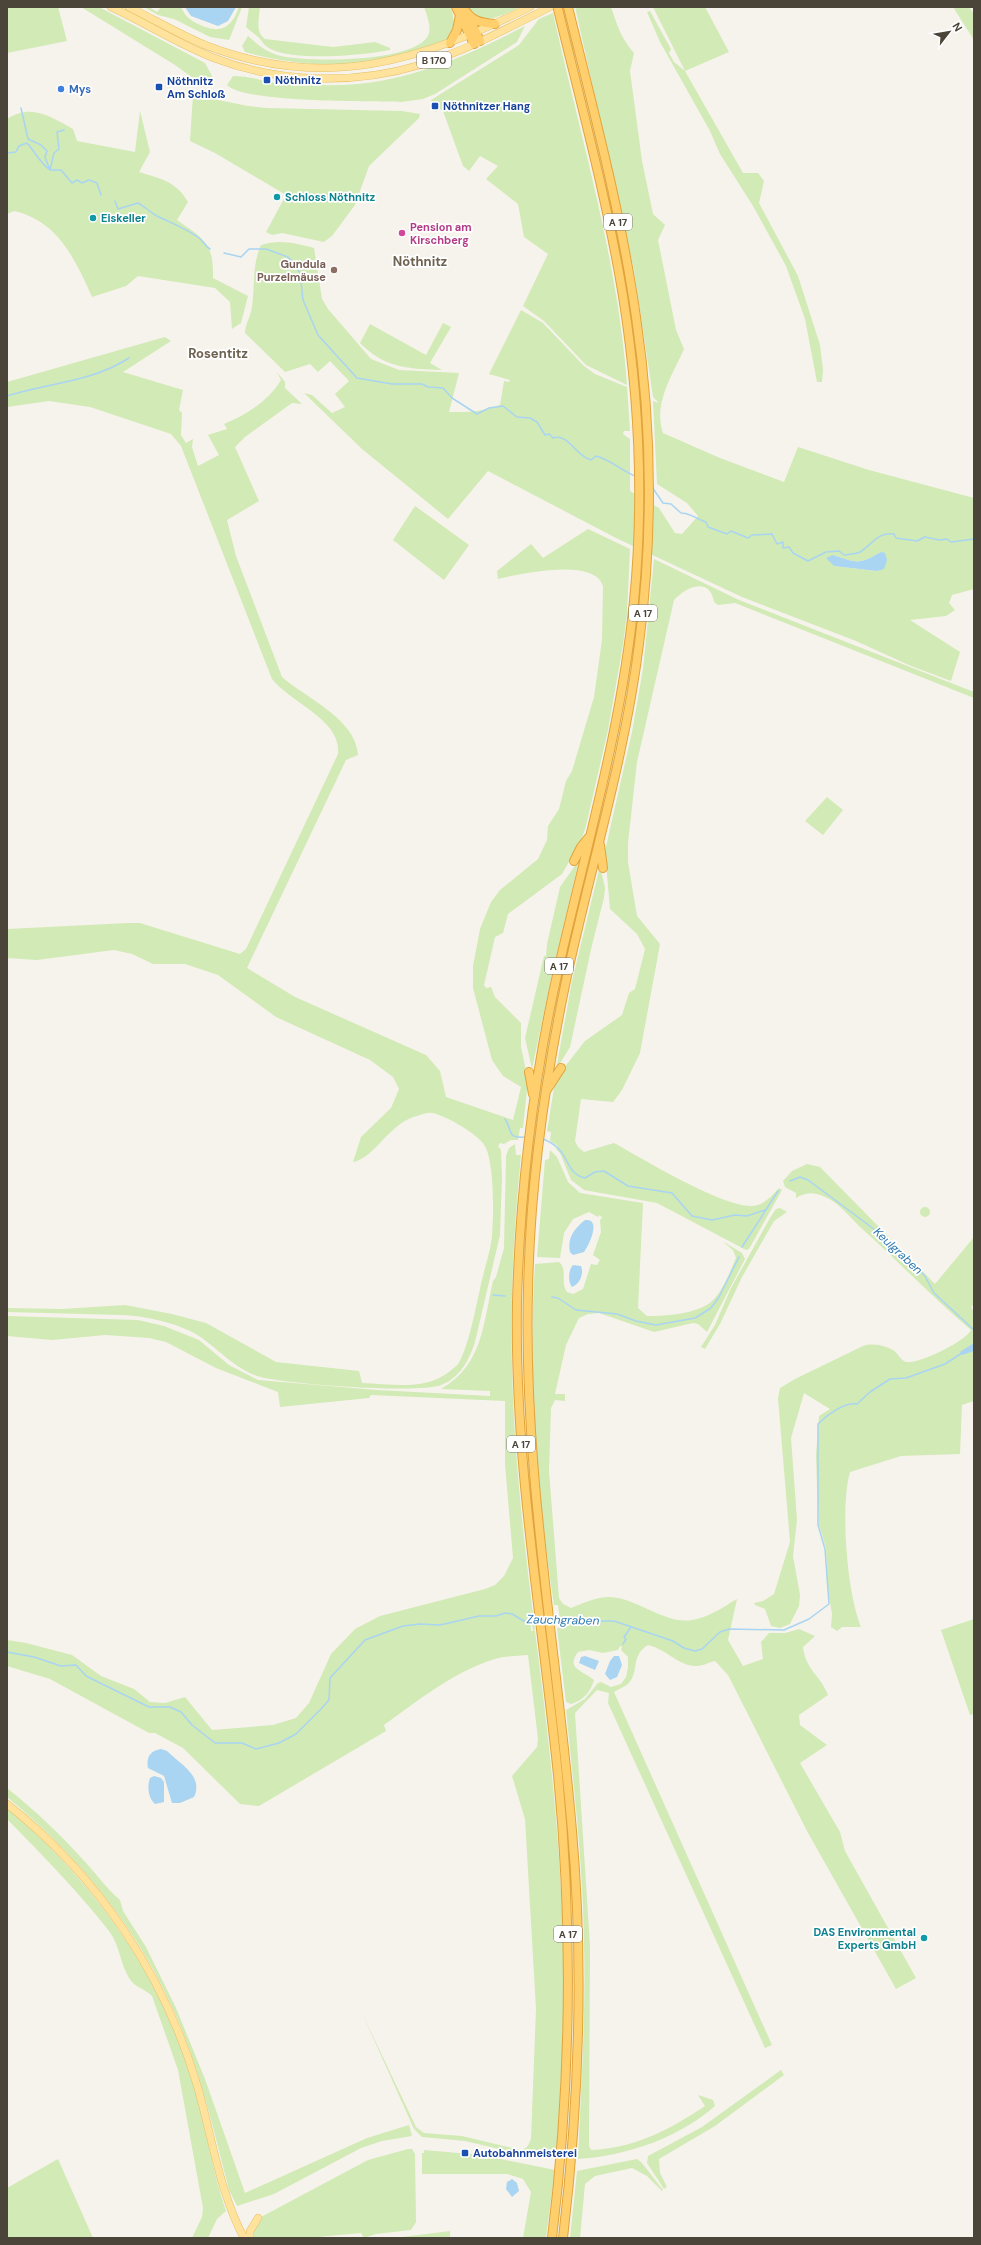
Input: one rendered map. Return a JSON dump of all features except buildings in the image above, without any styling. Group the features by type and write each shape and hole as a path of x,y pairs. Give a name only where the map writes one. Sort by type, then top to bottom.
{"highway":[{"name":"A 17","path":"563,2238 575,2102 578,1947 573,1836 532,1469 527,1371 528,1260 545,1091 567,974 630,705 640,639 646,570 648,465 643,375 626,257 568,7"},
{"name":"A 17","path":"552,2238 565,2102 568,2027 568,1937 558,1780 522,1468 517,1367 518,1273 527,1154 534,1099 558,969 611,750 623,685 637,564 638,455 633,371 616,258 558,9"},
{"path":"459,10 477,42"},
{"path":"450,43 458,30 459,10"},
{"path":"459,10 468,17 483,23 495,24"},
{"path":"468,17 472,33"},
{"path":"574,861 581,847 591,835"},
{"path":"599,842 603,868"},
{"path":"545,1091 561,1068"},
{"path":"529,1072 534,1099"}],"main road":[{"name":"B 170","path":"111,7 213,58 257,72 301,78 348,78 392,72 419,65 477,42 550,7"},
{"name":"B 170","path":"129,7 213,48 258,60 295,67 326,69 370,66 428,51 495,24 530,7"},
{"path":"7,1804 32,1823 67,1858 102,1899 140,1955 156,1982 189,2059 222,2181 244,2238"},
{"path":"250,2238 250,2231 258,2218"}],"green space":[{"path":"7,7 58,7 67,41 7,53"},
{"path":"81,7 99,7 205,63 212,76 209,83 201,87 194,86 196,80 175,65"},
{"path":"144,7 149,7 157,12 161,7 181,7 186,15 195,22 205,27 218,29 228,25 236,15 239,7 242,7 229,40 210,37 174,19 158,15"},
{"path":"249,7 260,7 259,29 260,33 265,39 333,47 375,42 390,48 390,50 363,54 326,56 308,56 276,51 266,46 246,27"},
{"path":"424,7 450,7 454,21 448,38 444,41 407,54 385,60 351,64 315,64 279,60 261,56 245,52 242,46 248,36 267,51 276,55 294,58 335,59 382,56 418,45 428,36 429,25"},
{"path":"468,7 520,7 506,14 485,19 473,13"},
{"path":"575,7 611,7 622,36 634,53 630,71 642,161 653,214 665,225 658,240 676,330 684,349 669,380 662,401 660,411 663,433 720,458 784,482 798,447 869,470 974,498 974,589 952,595 949,603 955,610 946,616 910,620 960,652 951,681 911,666 856,641 742,597 616,538 488,471 448,519 362,449 304,393 312,395 332,413 345,407 335,394 349,381 330,361 318,372 310,364 285,372 245,333 253,299 256,260 261,245 281,242 294,243 314,248 322,299 328,309 371,359 399,370 459,373 449,412 475,411 500,405 504,381 509,382 510,380 489,374 521,310 543,323 584,366 595,374 627,387 630,431 624,431 623,434 630,439 630,491 659,508 675,533 682,534 698,516 687,503 657,484 653,401 659,403 653,397 634,270","holes":["881,552 877,571 834,566 833,555 848,560 862,561"]},
{"path":"653,7 705,7 729,52 685,71"},
{"path":"953,7 969,7 974,14 974,40"},
{"path":"650,11 671,49 669,53 674,62 685,71 743,173 758,173 764,181 759,203 798,276 820,345 823,370 822,382 817,382 805,319 786,266 753,206 720,154 710,131 660,42 647,12"},
{"path":"553,13 607,245 622,338 627,385 586,365 544,321 523,306 548,254 524,237 518,204 486,179 498,166 480,156 469,171 463,166 443,111 440,109 436,112 431,100 519,45 539,19"},
{"path":"525,26 517,42 435,94 423,99 401,102 309,100 257,95 238,91 227,85 233,76 300,85 348,85 375,82 427,69 452,60 477,50"},
{"path":"193,95 248,106 267,108 402,111 420,114 419,118 369,166 355,205 332,236 324,242 282,233 272,235 266,232 286,195 215,153 190,141"},
{"path":"140,111 150,152 139,172 167,182 178,189 188,202 177,220 201,237 206,243 212,257 213,278 248,296 241,323 232,329 230,302 215,288 138,276 126,286 92,297 79,269 54,233 42,223 29,216 14,211 7,214 7,119 24,112 33,112 49,116 73,129 77,141 135,152"},
{"path":"443,323 451,327 430,363 442,370 398,366 379,358 360,343 370,324 426,355"},
{"path":"165,337 171,341 123,372 183,390 179,410 182,413 181,435 186,443 193,439 192,447 198,466 219,455 208,435 227,429 224,424 241,416 264,400 281,380 277,372 285,382 285,388 302,404 292,403 245,437 235,447 259,501 227,520 236,556 282,677 328,710 339,720 349,731 355,742 358,755 346,760 247,968 295,997 426,1055 440,1071 446,1097 513,1120 521,1087 503,1076 492,1060 473,988 473,966 480,929 491,902 500,890 538,859 547,840 548,826 559,809 566,781 572,771 594,697 602,640 603,586 597,577 586,572 572,570 539,571 498,579 497,571 531,544 543,558 588,529 630,549 627,613 623,645 608,730 586,826 581,841 562,874 508,914 503,933 495,937 484,985 486,988 491,987 495,997 521,1023 521,1047 528,1080 523,1128 520,1128 518,1140 511,1140 504,1144 500,1143 498,1146 501,1150 502,1178 500,1235 475,1342 463,1368 448,1382 441,1385 428,1388 406,1389 320,1385 271,1379 249,1373 194,1333 164,1322 142,1317 122,1315 7,1312 7,1308 62,1309 125,1305 172,1314 206,1323 276,1362 359,1371 362,1383 396,1385 418,1384 429,1382 449,1372 457,1365 462,1356 473,1322 490,1251 493,1215 491,1167 486,1148 483,1143 471,1132 438,1115 431,1113 424,1114 409,1119 399,1125 369,1154 353,1162 361,1137 391,1108 399,1089 393,1077 370,1060 276,1017 218,975 185,964 153,964 132,954 114,950 37,960 7,958 7,929 128,923 140,923 240,954 246,949 338,754 337,742 332,731 314,713 280,688 272,679 181,446 171,434 90,407 49,401 7,407 7,382"},
{"path":"415,506 469,545 444,580 393,540"},
{"path":"654,559 739,600 974,692 974,698 735,603 718,605 714,602 712,594 708,589 703,587 697,586 691,588 679,595 674,600 637,762 628,843 628,862 637,916 660,944 640,1053 622,1090 613,1102 581,1099 575,1141 578,1147 584,1152 614,1143 686,1183 728,1201 745,1205 761,1204 770,1198 779,1188 782,1190 749,1249 746,1250 657,1203 584,1190 571,1180 560,1153 556,1149 558,1146 550,1141 551,1132 547,1131 554,1088 563,1069 585,1041 622,1015 629,993 635,989 645,949 637,934 610,909 605,851 632,732 643,669"},
{"path":"827,797 843,810 823,835 805,821"},
{"path":"579,860 554,965 532,1069 525,1038 544,956 546,956 547,944 560,887"},
{"path":"600,866 605,888 604,898 592,945 570,1047 556,1070 572,981"},
{"path":"515,1144 516,1155 521,1155 516,1208 512,1288 512,1367 517,1466 523,1532 535,1630 533,1631 535,1631 552,1771 562,1911 564,1973 563,2035 556,2158 529,2156 465,2141 422,2137 414,2129 362,2013 416,2127 424,2133 462,2136 516,2149 524,2149 528,2146 531,2138 536,2009 525,1819 512,1776 537,1747 538,1739 528,1655 495,1659 465,1671 423,1697 384,1725 386,1731 259,1806 240,1804 183,1748 155,1733 149,1733 50,1679 7,1666 7,1640 26,1643 72,1655 101,1676 134,1689 150,1702 165,1703 185,1697 212,1730 273,1725 296,1718 309,1703 331,1654 355,1629 380,1616 485,1589 495,1585 504,1576 513,1558 505,1464 505,1401 371,1395 369,1398 280,1407 278,1392 216,1368 166,1342 149,1338 105,1335 52,1340 7,1336 7,1316 138,1320 164,1326 199,1340 229,1365 258,1380 377,1390 490,1396 490,1391 441,1389 455,1379 465,1368 473,1356 479,1342 493,1281 496,1277 504,1248 506,1156 509,1148","holes":["530,1608 533,1631 531,1631"]},
{"path":"550,1150 557,1157 568,1182 580,1193 643,1203 638,1308 647,1316 663,1316 689,1312 705,1306 715,1298 726,1281 736,1258 733,1250 722,1241 742,1253 745,1259 707,1332 698,1324 693,1323 654,1332 599,1313 588,1314 579,1318 566,1345 555,1394 565,1394 565,1401 555,1400 551,1408 549,1471 559,1598 563,1604 571,1608 599,1598 620,1598 672,1619 682,1620 692,1620 704,1617 737,1599 728,1640 743,1666 763,1659 761,1642 769,1633 785,1633 799,1629 815,1636 803,1647 807,1662 825,1688 828,1695 799,1715 800,1725 827,1745 800,1763 840,1832 845,1851 916,1978 896,1989 807,1831 728,1675 715,1661 699,1666 691,1666 655,1647 648,1645 642,1649 639,1654 632,1679 628,1684 614,1692 772,2045 765,2048 608,1703 609,1693 597,1690 575,1713 590,1945 589,2146 591,2150 622,2146 637,2142 665,2130 705,2106 698,2095 713,2100 715,2106 685,2127 651,2143 615,2154 578,2159 584,2025 583,1914 578,1827 566,1710 585,1699 598,1683 601,1682 611,1687 621,1684 626,1677 628,1657 621,1650 622,1647 620,1646 618,1650 603,1653 589,1650 578,1652 574,1662 575,1666 577,1669 594,1680 589,1692 583,1698 571,1704 566,1702 557,1628 561,1627 558,1605 554,1605 539,1478 533,1392 533,1306 535,1264 559,1262 563,1268 564,1284 567,1292 573,1294 583,1289 591,1264 597,1265 600,1260 593,1255 601,1232 600,1220 602,1218 600,1215 598,1217 589,1212 573,1219 564,1233 560,1258 537,1257 545,1160 549,1159"},
{"path":"807,1164 820,1167 935,1284 974,1237 974,1304 971,1307 974,1312 974,1401 962,1405 960,1454 901,1456 850,1472 847,1487 846,1506 846,1550 852,1593 861,1627 842,1627 837,1631 831,1627 832,1614 827,1585 826,1548 819,1525 817,1489 816,1455 819,1416 830,1409 804,1393 791,1438 797,1520 793,1556 800,1595 799,1606 790,1624 780,1628 771,1626 765,1609 755,1605 754,1603 763,1601 774,1594 790,1542 778,1398 780,1388 795,1379 863,1346 878,1345 886,1347 895,1351 904,1361 912,1362 931,1356 951,1346 967,1335 971,1330 942,1305 834,1202 817,1194 807,1194 796,1198 796,1193 785,1187 783,1181 792,1171"},
{"path":"923,1207 927,1207 929,1208 929,1216 923,1217 920,1214 920,1210"},
{"path":"780,1208 787,1212 774,1221 742,1277 720,1324 705,1349 701,1347 715,1325 731,1288 770,1218 776,1209"},
{"path":"974,1619 974,1714 970,1715 941,1630"},
{"path":"7,1788 58,1834 120,1900 123,1911 146,1947 176,2008 205,2079 245,2193 367,2138 409,2125 412,2136 382,2141 361,2148 274,2194 237,2206 229,2190 200,2081 186,2039 162,1986 145,1955 106,1897 59,1845 34,1820 7,1797"},
{"path":"7,1808 68,1866 95,1898 120,1932 162,2003 179,2042 193,2082 226,2211 217,2219 208,2238 192,2238 202,2217 203,2208 178,2070 152,1996 131,1981 126,1972 116,1943 109,1931 72,1887 7,1819"},
{"path":"781,2070 784,2075 715,2126 659,2159 660,2173 667,2187 664,2189 647,2163 648,2156 702,2127"},
{"path":"412,2149 415,2154 416,2222 411,2230 376,2234 364,2238 361,2233 307,2238 254,2238 254,2228 261,2217 368,2160"},
{"path":"424,2150 481,2155 555,2170 546,2238 523,2238 531,2192 523,2179 507,2174 422,2174 422,2153 424,2153"},
{"path":"58,2159 93,2238 9,2238 7,2234 7,2188"},
{"path":"637,2159 642,2163 663,2190 662,2191 647,2176 632,2168 595,2176 585,2184 580,2238 570,2238 577,2171"},
{"path":"450,2231 450,2238 402,2237"}],"water":[{"path":"185,7 236,7 228,21 218,26 191,16"},
{"path":"881,552 885,553 887,560 884,569 877,571 834,566 826,558 833,555 848,560 862,561"},
{"path":"585,1220 593,1223 593,1233 584,1252 573,1255 570,1252 569,1247 572,1234"},
{"path":"573,1265 581,1266 582,1275 577,1284 572,1287 569,1276"},
{"path":"974,1343 974,1351 962,1355 960,1352"},
{"path":"585,1656 599,1661 595,1670 579,1663 581,1657"},
{"path":"614,1656 619,1656 622,1665 617,1677 610,1680 605,1674 610,1661"},
{"path":"161,1749 167,1751 189,1771 196,1783 194,1797 180,1803 172,1803 164,1776 148,1768 148,1758 150,1755 154,1751"},
{"path":"154,1776 161,1778 164,1782 164,1802 155,1804 151,1799 148,1788 150,1778"},
{"path":"512,2179 517,2183 519,2191 512,2197 506,2189 507,2182"}],"waterway":[{"path":"21,108 28,139 41,145 47,151 45,157 50,170"},
{"path":"64,130 57,132 59,149 54,153 50,170 61,170 72,183 77,180 82,183 89,180 97,183 101,195"},
{"path":"7,153 16,152 19,146 27,143 40,161 50,170"},
{"path":"115,201 118,209 138,203 157,216 194,234 210,249"},
{"path":"224,253 241,257 249,249 266,249 288,257 300,273 303,300 318,335 357,378 392,384 422,384 428,387 443,388 452,398 477,414 489,408 503,406 517,417 530,418 537,422 545,435 549,434 553,438 559,437 564,439 586,458 591,460 596,456 635,476"},
{"path":"7,396 85,377 115,366 129,358"},
{"path":"652,487 663,503 671,504 681,513 688,514 706,522 708,527 727,534 731,531 748,538 752,535 772,534 777,544 783,542 783,548 789,547 793,553 808,561 826,552 839,551 844,555 858,553 879,537 888,534 894,534 896,538 917,541 925,537 939,540 947,539 951,542 974,539"},
{"path":"505,1119 512,1135 515,1137 525,1137"},
{"path":"543,1139 559,1149 573,1171 578,1175 585,1178 595,1172 604,1171 628,1186 672,1193 692,1216 712,1220 735,1215 747,1216 765,1210"},
{"name":"Keulgraben","path":"790,1181 800,1177 808,1180 886,1238 925,1276 934,1293 974,1330"},
{"name":"Keulgraben","path":"742,1247 778,1191"},
{"name":"Keulgraben","path":"552,1297 558,1298 576,1310 617,1314 636,1321 656,1325 695,1318 711,1308 719,1297 739,1257"},
{"name":"Keulgraben","path":"493,1295 505,1296"},
{"name":"Zauchgraben","path":"553,1619 565,1618 591,1621 614,1621 673,1641 684,1648 695,1651 702,1649 720,1632 729,1629 784,1630 809,1619 829,1604 825,1549 818,1525 818,1424 841,1407 857,1404 870,1392 890,1379 906,1378 945,1364 962,1353"},
{"name":"Zauchgraben","path":"7,1652 34,1657 61,1666 76,1665 86,1676 149,1707 170,1707 181,1712 192,1725 215,1743 242,1743 256,1749 279,1743 296,1734 329,1700 330,1678 365,1640 403,1626 420,1624 440,1625 479,1616 496,1616 505,1613 512,1614 524,1621 537,1620"},
{"path":"623,1644 626,1639 624,1637 631,1627"}],"place":[{"name":"Nöthnitz","path":"267,80"},
{"name":"Nöthnitz Am Schloß","path":"159,87"},
{"name":"Mys","path":"61,89"},
{"name":"Nöthnitzer Hang","path":"435,106"},
{"name":"Schloss Nöthnitz","path":"277,197"},
{"name":"Eiskeller","path":"93,218"},
{"name":"Pension am Kirschberg","path":"402,233"},
{"name":"Gundula Purzelmäuse","path":"334,270"},
{"name":"DAS Environmental Experts GmbH","path":"924,1938"},
{"name":"Autobahnmeisterei","path":"465,2153"}],"district":[{"name":"Nöthnitz","path":"420,261"},
{"name":"Rosentitz","path":"218,353"}]}
